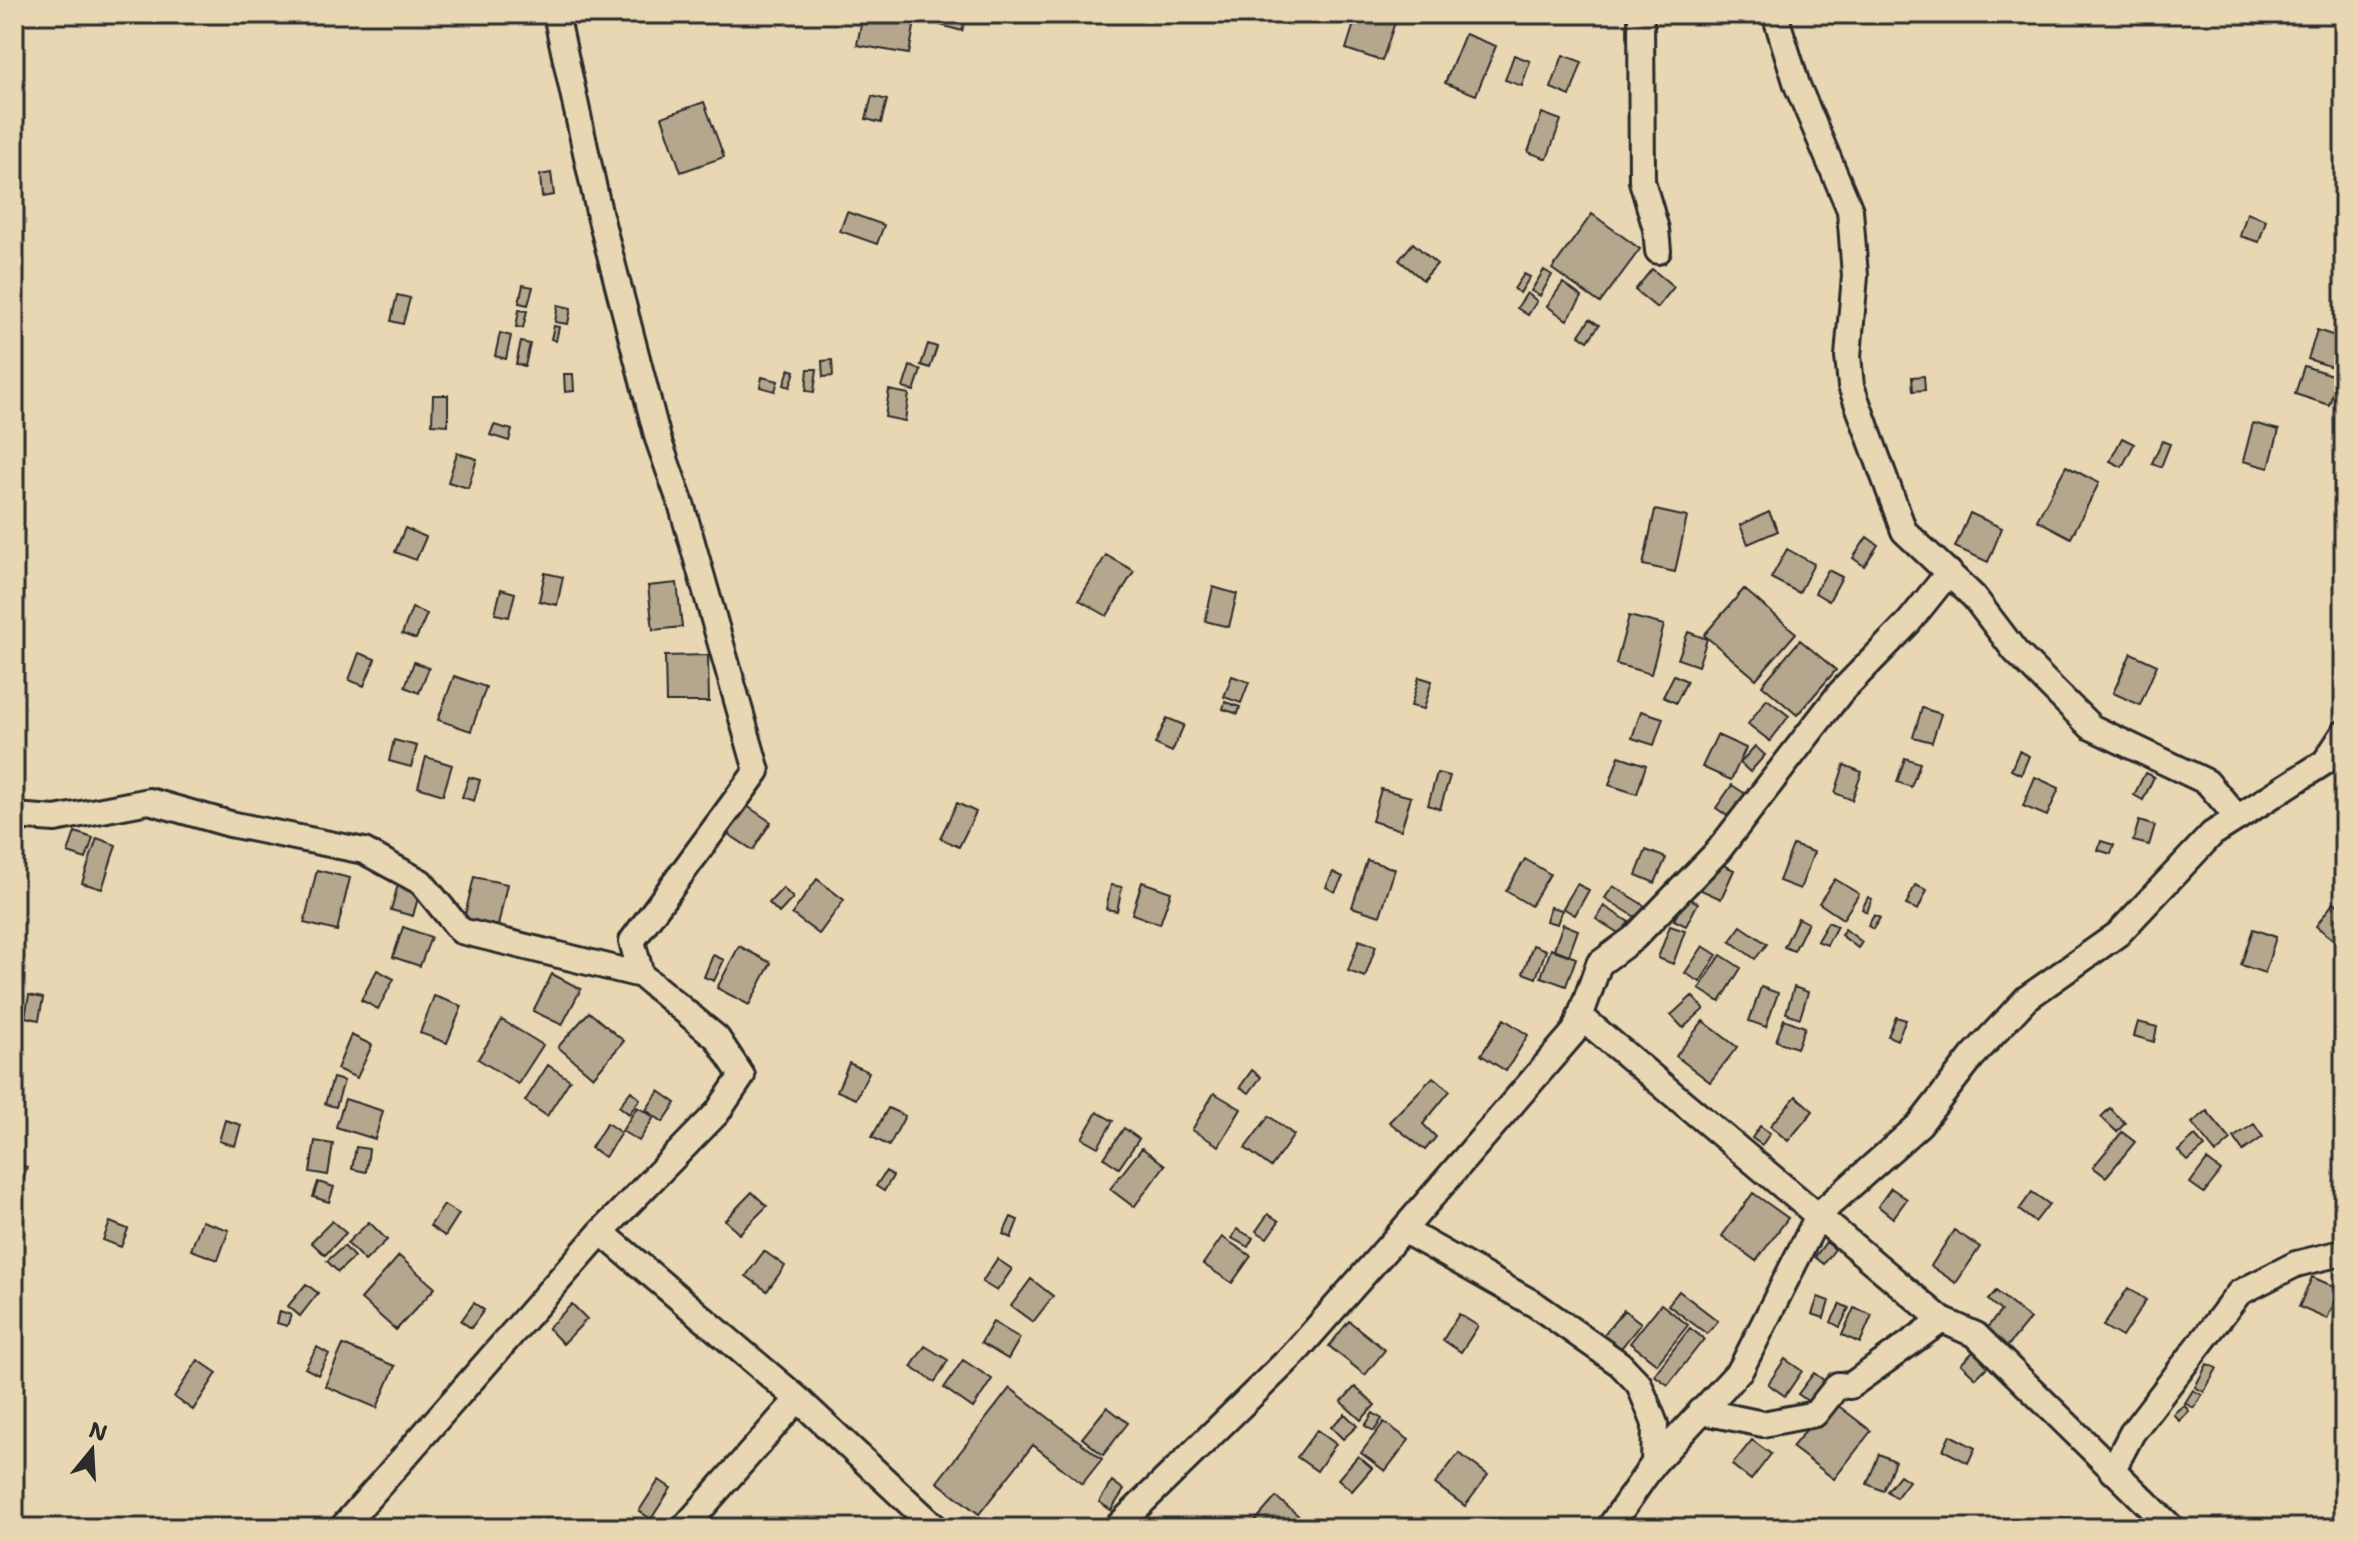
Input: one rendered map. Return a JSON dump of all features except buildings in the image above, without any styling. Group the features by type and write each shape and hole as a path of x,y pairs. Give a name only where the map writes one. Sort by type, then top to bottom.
{"street":[{"path":"556,14 599,212 654,424 682,507 757,771 632,941 641,975"},
{"path":"1641,14 1642,181 1656,229 1658,251"},
{"path":"1775,14 1797,85 1850,210 1855,276 1848,356 1851,386 1904,531 1974,597 2015,651 2091,727 2207,782 2238,818"},
{"path":"1116,1528 1283,1365 1403,1230 1575,1031 1599,964 1634,938 1718,851 1840,693 1909,622 1949,572"},
{"path":"1609,1528 1654,1463 1741,1369 1819,1214 1920,1124 1972,1057 2027,998 2118,934 2212,834 2325,762 2344,733"},
{"path":"14,816 55,819 149,801 230,824 364,851 421,882 461,931 641,975 717,1038 742,1076 717,1113 601,1232 342,1528"},
{"path":"1580,1016 1942,1320 1976,1335 2172,1528"},
{"path":"1403,1230 1536,1305 1620,1364 1639,1384 1655,1424 1654,1463"},
{"path":"601,1232 798,1399 936,1528"},
{"path":"2112,1471 2132,1433 2239,1293 2296,1264 2344,1255"},
{"path":"1700,1411 1763,1424 1815,1414 1838,1385 1850,1386 1942,1320"},
{"path":"684,1528 798,1399"}]}
